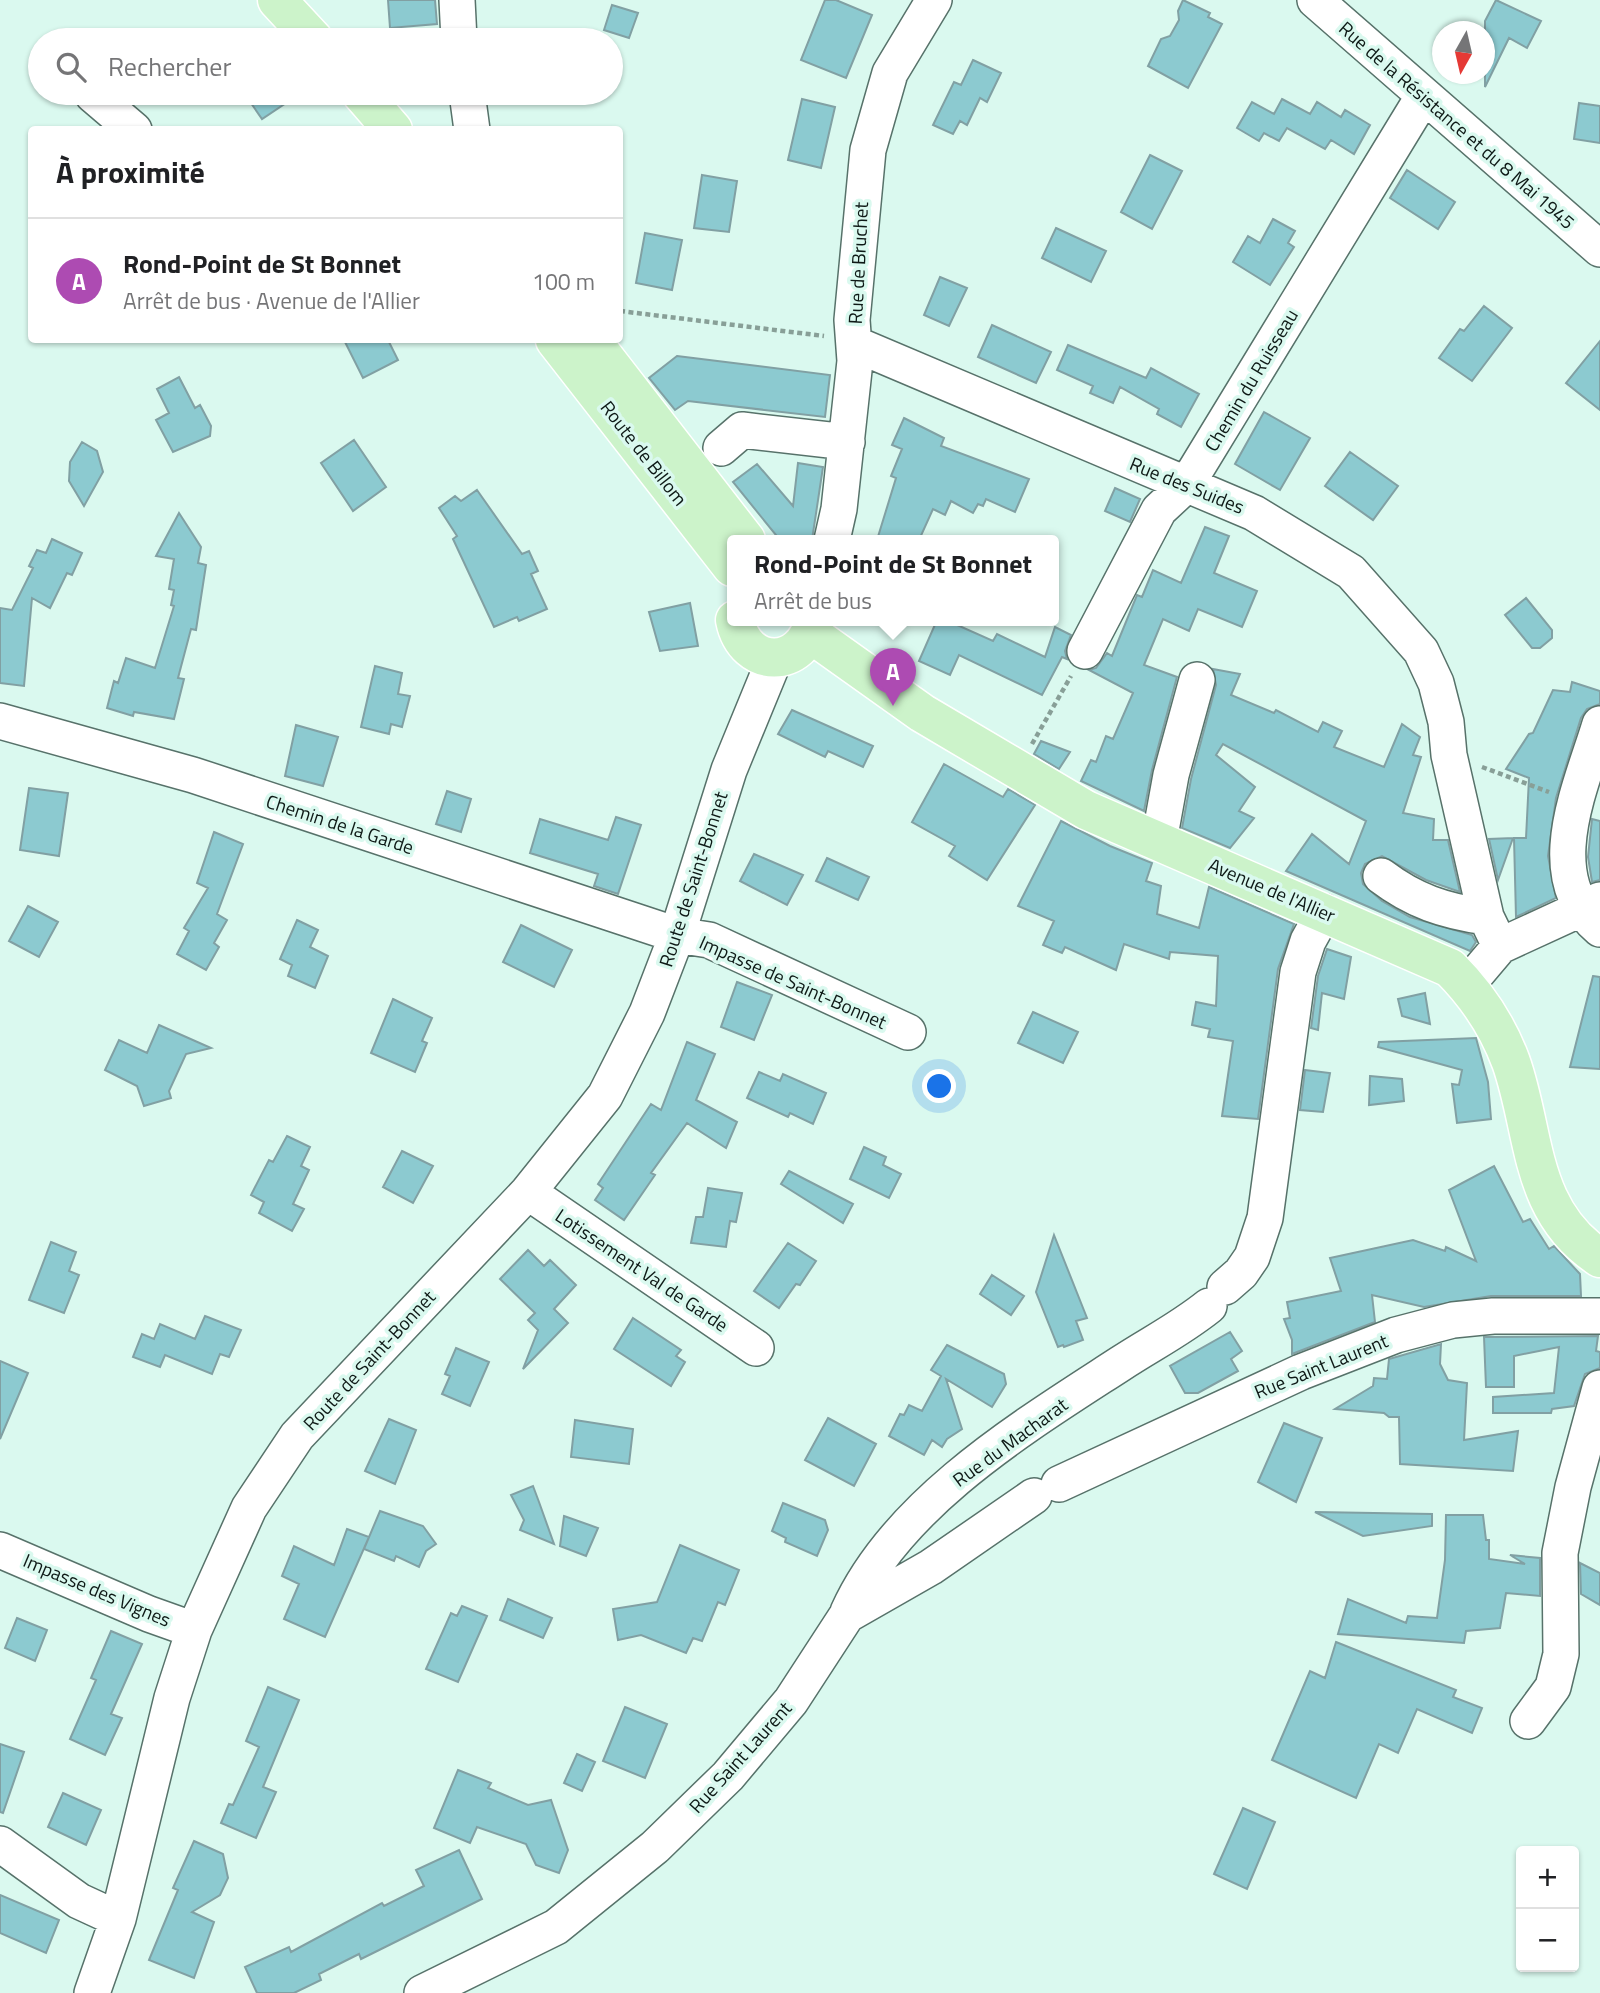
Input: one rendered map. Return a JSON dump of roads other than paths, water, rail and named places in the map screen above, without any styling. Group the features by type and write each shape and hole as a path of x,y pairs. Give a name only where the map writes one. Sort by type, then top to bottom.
{"main road":[{"path":"277,0 303,28"},
{"path":"307,0 332,28"},
{"path":"371,105 390,126"},
{"path":"397,105 414,126"},
{"name":"Route de Billom","path":"557,343 727,561"},
{"name":"Route de Billom","path":"593,343 742,535"},
{"path":"752,642 788,655 802,646 812,627"},
{"name":"Avenue de l'Allier","path":"812,627 922,713 1086,810 1450,968 1467,985 1490,1019 1511,1063 1539,1176 1556,1214 1600,1258"}],"street":[{"path":"457,0 458,28"},
{"name":"Rue de Bruchet","path":"833,535 847,442 855,344 852,320 861,197 876,112 890,73 934,0"},
{"name":"Rue de la Résistance et du 8 Mai 1945","path":"1315,0 1600,249"},
{"name":"Chemin du Ruisseau","path":"1085,651 1159,510 1188,484 1423,97"},
{"path":"105,105 129,126"},
{"path":"469,105 471,126"},
{"name":"Rue des Suides","path":"855,344 1254,513 1351,572 1422,652 1436,683 1446,722 1449,755 1493,932"},
{"path":"721,448 742,430 847,442"},
{"name":"Route de Saint-Bonnet","path":"92,1993 118,1919 172,1698 194,1630 249,1508 297,1436 528,1192 605,1096 647,1013 677,935 729,770 752,642"},
{"path":"1158,841 1171,775 1197,680"},
{"name":"Chemin de la Garde","path":"0,721 193,775 677,935"},
{"path":"1381,876 1406,895 1493,932 1594,912 1567,871 1566,841 1600,724"},
{"name":"Rue du Macharat","path":"847,1615 856,1595 921,1508 1030,1425 1123,1362 1179,1331 1241,1273 1252,1257 1262,1230 1298,972 1308,942 1324,912"},
{"path":"1467,985 1493,932"},
{"name":"Impasse de Saint-Bonnet","path":"677,935 709,940 908,1032"},
{"name":"Lotissement Val de Garde","path":"528,1192 756,1348"},
{"name":"Rue Saint Laurent","path":"422,1993 556,1927 654,1847 728,1776 791,1701 847,1615 931,1567 1046,1490 1288,1377 1396,1335 1452,1320 1493,1316 1600,1316"},
{"path":"1528,1721 1553,1687 1561,1654 1560,1553 1573,1487 1600,1388"},
{"name":"Impasse des Vignes","path":"0,1550 149,1614 194,1630"},
{"path":"0,1844 79,1901 118,1919"}],"place":[{"name":"Rond-Point de St Bonnet","path":"893,706"}]}
